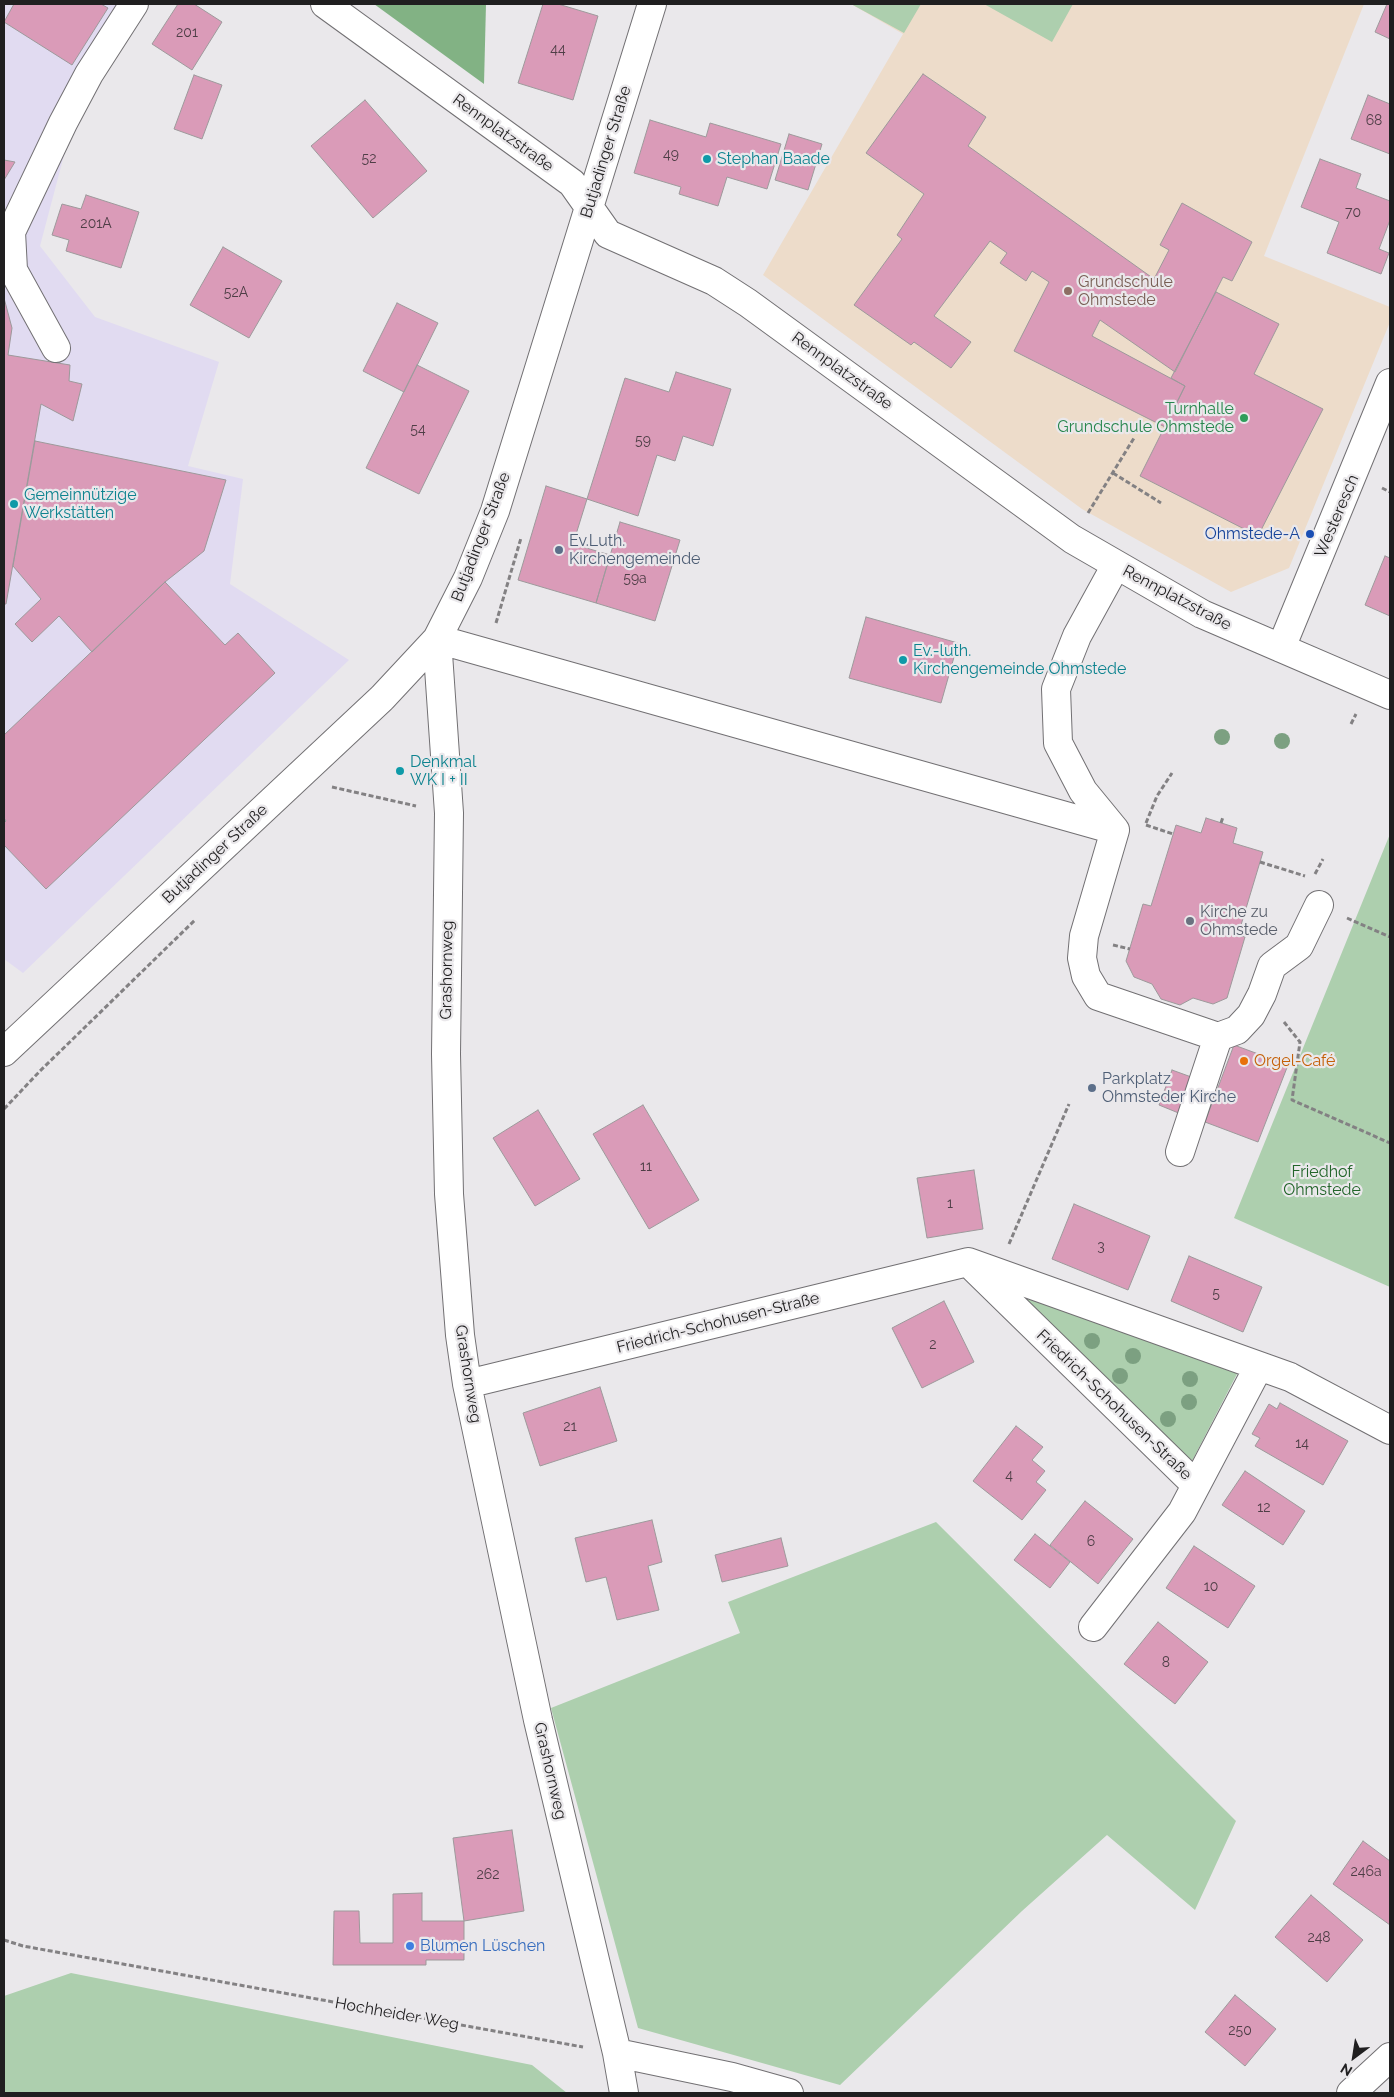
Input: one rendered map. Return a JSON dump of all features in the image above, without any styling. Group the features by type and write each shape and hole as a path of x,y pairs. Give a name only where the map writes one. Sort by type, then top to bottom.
{"street":[{"path":"56,348 14,270 11,232 63,123 89,74 134,4"},
{"name":"Rennplatzstraße","path":"325,4 572,184 608,234 714,281 748,303 1072,539 1202,614 1390,695"},
{"name":"Butjadinger Straße","path":"4,1052 382,698 437,640 468,578 494,511 652,4"},
{"name":"Westeresch","path":"1281,648 1390,383"},
{"path":"1116,565 1078,636 1056,689 1058,743 1083,791 1116,830"},
{"path":"437,640 1116,830"},
{"name":"Grashornweg","path":"437,640 449,813 446,1054 450,1194 460,1335 468,1384 538,1720 617,2053 624,2093"},
{"path":"1116,830 1084,936 1082,958 1086,976 1098,996 1218,1037 1237,1030 1251,1016 1262,994 1272,966 1299,946 1319,905"},
{"path":"1180,1152 1218,1037"},
{"path":"968,1262 1290,1377 1390,1430"},
{"name":"Friedrich-Schohusen-Straße","path":"468,1384 968,1262 1196,1485"},
{"name":"Friedrich-Schohusen-Straße","path":"1092,1627 1182,1512 1259,1366"},
{"path":"617,2053 732,2077 790,2093"},
{"path":"1352,2093 1390,2057"}],"path":[{"path":"1072,539 1134,438"},
{"path":"1113,473 1161,503"},
{"path":"470,649 495,627 523,531"},
{"path":"1172,773 1157,796 1145,825 1173,834"},
{"path":"325,794 332,787 334,780"},
{"path":"332,787 449,813"},
{"path":"1221,823 1223,817"},
{"path":"1260,862 1312,879"},
{"path":"4,1109 40,1071 197,918"},
{"path":"1348,918 1390,936"},
{"path":"1300,1042 1292,1100 1390,1143"},
{"path":"997,1272 1069,1104"},
{"name":"Hochheider Weg","path":"4,1940 23,1946 617,2053"}],"shaded area":[{"path":"4,4 146,4 72,125 40,246 95,317 219,362 188,466 243,479 230,584 349,660 23,973 4,959"},
{"name":"Grundschule Ohmstede","path":"851,4 1364,4 1264,256 1390,307 1390,322 1289,568 1231,592 1082,509 763,275 903,34"}],"green space":[{"path":"374,4 486,4 484,84"},
{"path":"851,4 921,4 904,33"},
{"path":"984,4 1073,4 1052,42"},
{"name":"Friedhof Ohmstede","path":"1390,834 1390,1287 1234,1218"},
{"path":"1019,1294 1238,1372 1192,1461"},
{"path":"936,1522 1236,1821 1195,1910 1107,1835 1022,1911 840,2085 638,2028 551,1708 740,1633 728,1602"},
{"path":"71,1973 532,2065 567,2093 4,2093 4,1996"}],"building":[{"path":"14,4 101,4 108,8 72,65 4,22"},
{"path":"178,4 194,4 222,22 192,70 152,44"},
{"path":"543,4 558,4 598,16 573,100 518,83"},
{"path":"1387,4 1390,4 1390,39 1375,32"},
{"path":"923,74 986,117 968,146 1154,279 1169,250 1160,245 1182,203 1252,242 1232,281 1223,277 1175,372 1100,320 1092,336 1185,386 1165,427 1014,351 1049,282 1032,271 1026,281 1000,263 1007,253 990,241 934,316 971,342 951,368 914,342 911,345 854,305 902,239 897,235 924,194 866,153"},
{"path":"194,75 222,85 202,139 174,129"},
{"path":"1368,95 1390,104 1390,154 1351,139"},
{"path":"365,100 427,171 373,218 311,146"},
{"name":"Stephan Baade","path":"650,120 706,137 710,123 781,144 767,189 727,177 718,206 679,194 681,187 634,173"},
{"path":"789,134 822,144 808,190 775,180"},
{"path":"1320,159 1361,174 1356,188 1390,201 1390,220 1379,249 1389,253 1381,274 1327,253 1339,222 1301,207"},
{"path":"4,160 15,162 4,180"},
{"path":"86,195 139,212 121,268 66,251 69,240 52,235 62,204 81,209"},
{"path":"223,247 282,281 249,338 190,305"},
{"name":"Turnhalle Grundschule Ohmstede","path":"1216,292 1279,324 1254,374 1323,409 1258,536 1140,476 1185,386 1171,378"},
{"name":"Gemeinnützige Werkstätten","path":"4,298 12,328 8,355 70,365 69,381 82,384 73,421 41,404 6,604 4,604"},
{"path":"397,303 438,323 404,392 363,371"},
{"path":"417,365 469,391 419,494 366,468"},
{"path":"676,372 731,389 713,446 683,436 675,461 657,455 638,516 587,499 625,378 669,392"},
{"path":"35,441 226,480 204,551 165,582 92,652 59,616 32,642 15,624 41,599 13,566"},
{"name":"Ev.Luth. Kirchengemeinde","path":"546,486 587,499 573,544 610,555 596,603 518,580"},
{"path":"620,522 680,540 655,621 596,603"},
{"path":"1385,556 1390,558 1390,616 1365,605"},
{"path":"165,582 225,645 238,633 275,673 46,889 4,845 4,823 6,821 4,818 4,735"},
{"name":"Ev.-luth. Kirchengemeinde Ohmstede","path":"866,617 958,643 941,703 849,678"},
{"name":"Kirche zu Ohmstede","path":"1206,818 1237,828 1233,843 1263,852 1238,935 1245,937 1227,998 1213,1004 1193,998 1180,1005 1161,999 1152,984 1134,977 1126,961 1143,904 1151,906 1176,825 1201,833"},
{"path":"1234,1045 1288,1065 1258,1142 1205,1122"},
{"path":"1172,1070 1194,1078 1181,1114 1159,1105"},
{"path":"643,1105 699,1200 649,1229 593,1134"},
{"path":"538,1110 580,1179 535,1206 493,1138"},
{"path":"974,1170 983,1229 927,1238 917,1178"},
{"path":"1074,1204 1150,1236 1128,1290 1052,1259"},
{"path":"1189,1256 1262,1287 1243,1332 1171,1301"},
{"path":"944,1301 974,1362 922,1388 892,1328"},
{"path":"600,1387 617,1441 540,1466 523,1413"},
{"path":"1280,1403 1348,1441 1323,1485 1255,1446 1260,1438 1252,1434 1269,1404 1277,1409"},
{"path":"1016,1426 1043,1447 1032,1460 1045,1471 1036,1482 1046,1490 1022,1520 973,1481"},
{"path":"1245,1471 1305,1511 1283,1545 1222,1505"},
{"path":"1085,1501 1133,1539 1098,1584 1050,1545"},
{"path":"652,1520 662,1562 648,1566 659,1610 617,1620 606,1577 586,1582 575,1538"},
{"path":"1035,1534 1070,1562 1050,1588 1014,1560"},
{"path":"781,1538 788,1566 722,1582 715,1555"},
{"path":"1194,1546 1255,1586 1228,1628 1166,1588"},
{"path":"1158,1622 1208,1662 1175,1704 1124,1664"},
{"path":"512,1830 524,1911 464,1921 453,1838"},
{"path":"1363,1841 1390,1861 1390,1925 1333,1884"},
{"path":"422,1893 422,1921 464,1921 464,1960 426,1960 426,1965 333,1965 334,1911 359,1911 360,1943 393,1943 393,1894"},
{"path":"1311,1895 1363,1940 1327,1982 1275,1937"},
{"path":"1235,1995 1276,2029 1245,2066 1205,2032"}],"place":[{"name":"Stephan Baade","path":"707,159"},
{"name":"Grundschule Ohmstede","path":"1068,291"},
{"name":"Turnhalle Grundschule Ohmstede","path":"1244,418"},
{"name":"Gemeinnützige Werkstätten","path":"14,504"},
{"name":"Ohmstede-A","path":"1310,534"},
{"name":"Ev.Luth. Kirchengemeinde","path":"559,550"},
{"name":"Ev.-luth. Kirchengemeinde Ohmstede","path":"903,660"},
{"name":"Denkmal WK I + II","path":"400,771"},
{"name":"Kirche zu Ohmstede","path":"1190,921"},
{"name":"Orgel-Café","path":"1244,1061"},
{"name":"Parkplatz Ohmsteder Kirche","path":"1092,1088"},
{"name":"Blumen Lüschen","path":"410,1946"}]}
